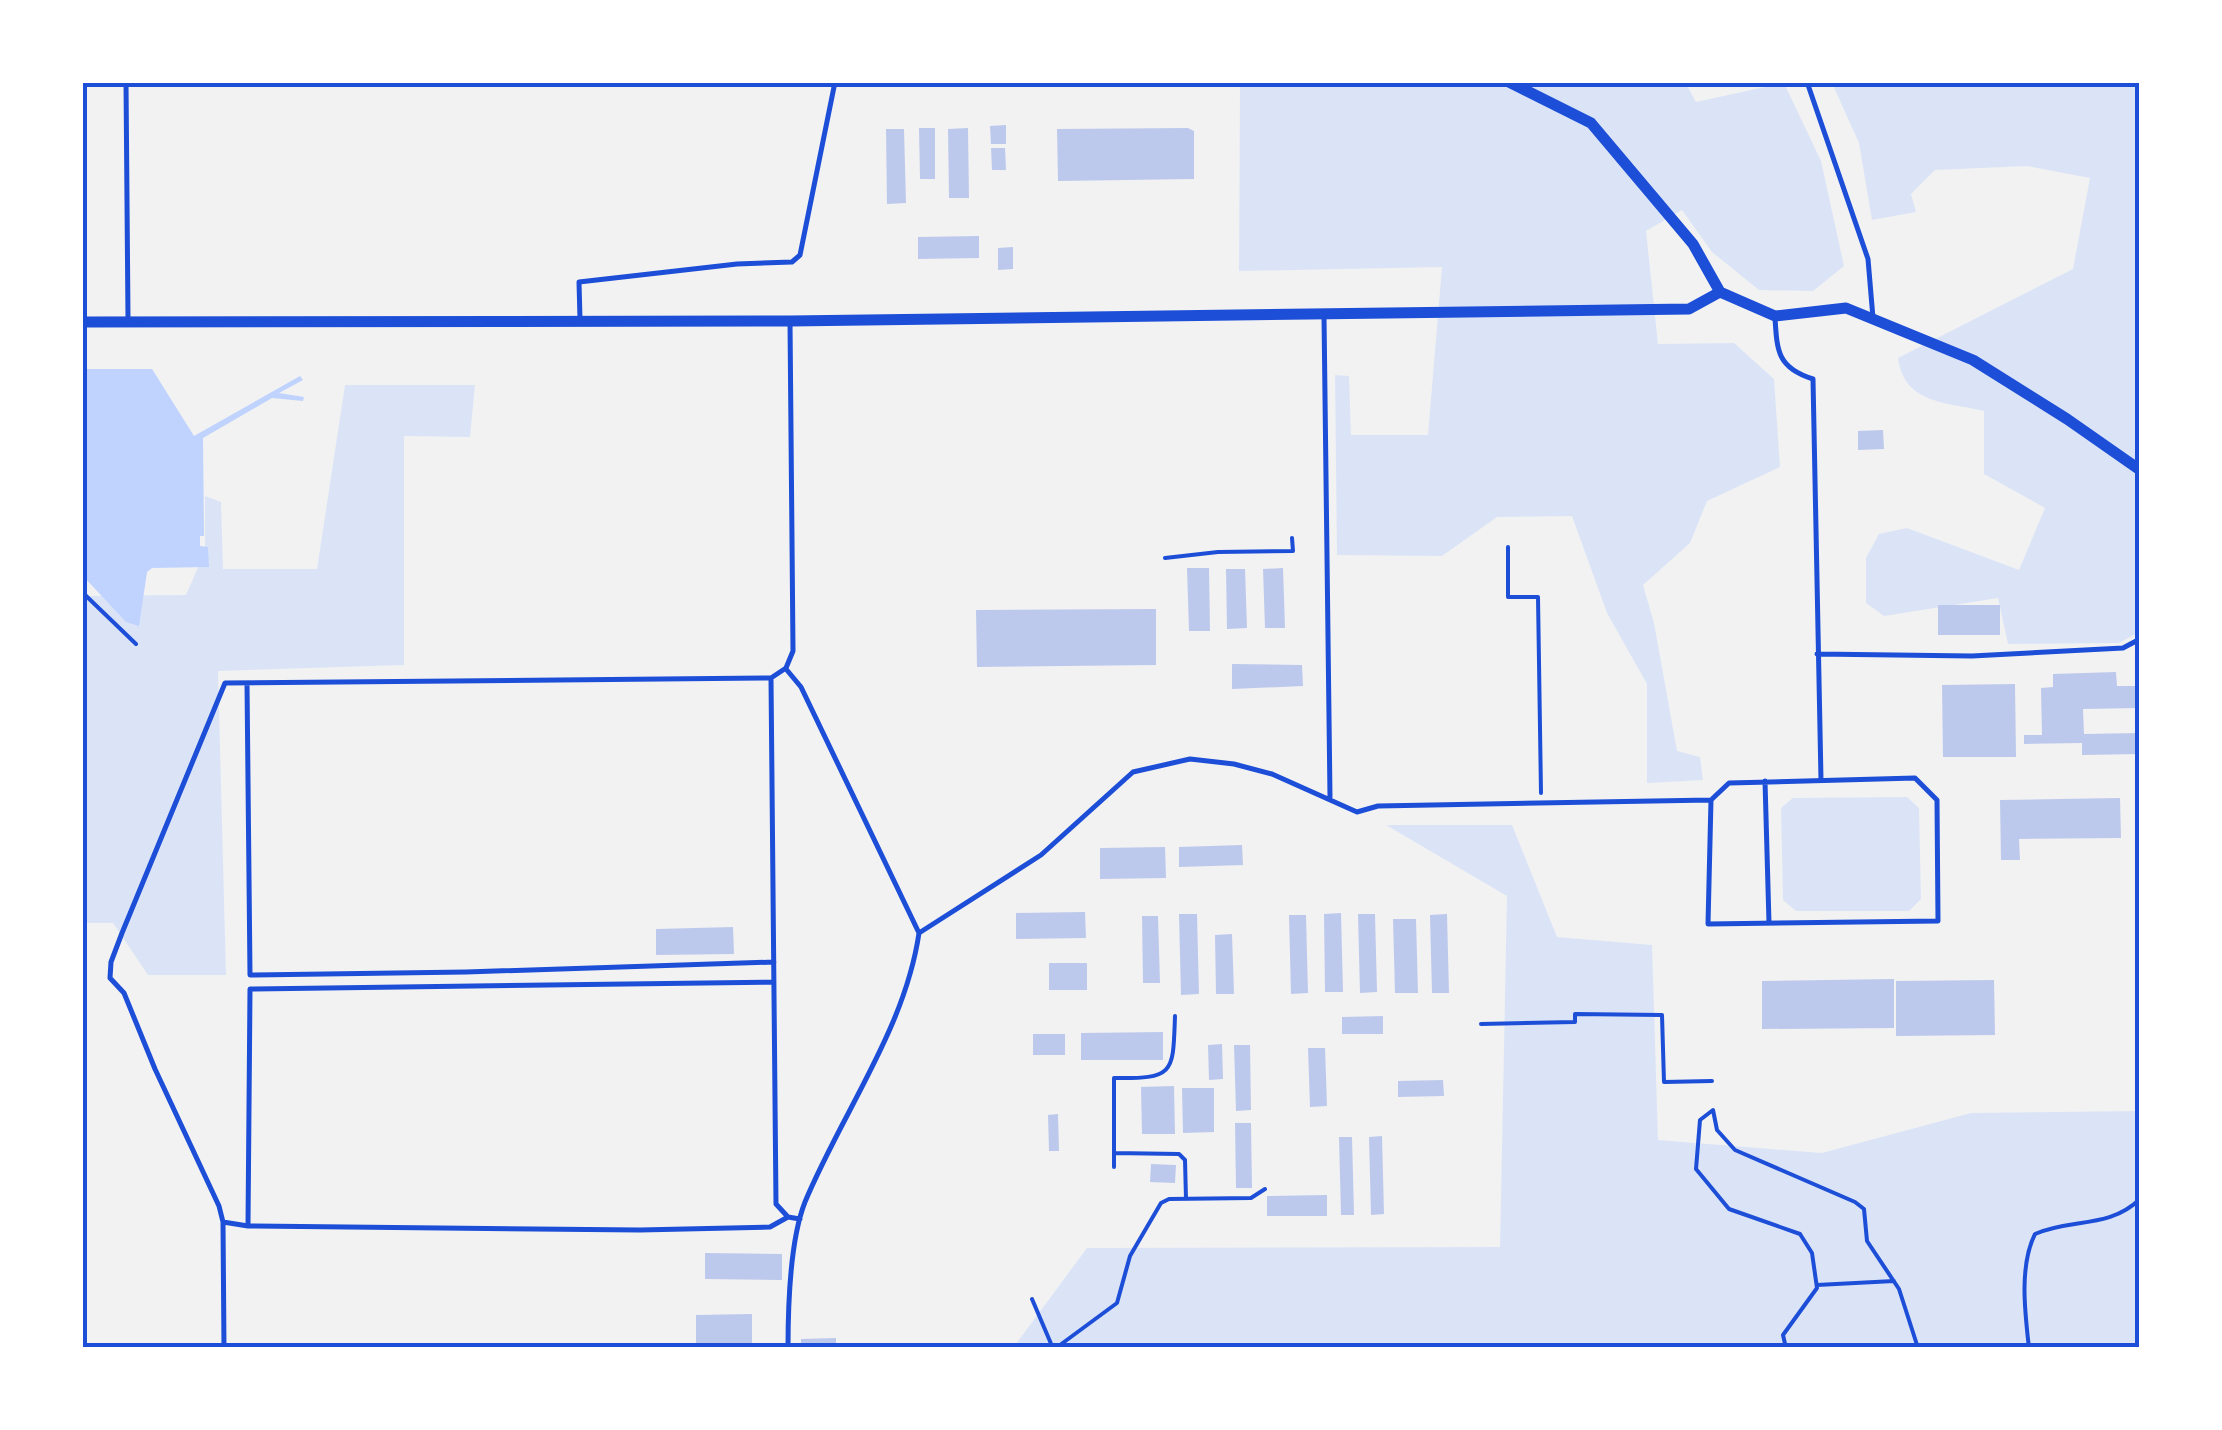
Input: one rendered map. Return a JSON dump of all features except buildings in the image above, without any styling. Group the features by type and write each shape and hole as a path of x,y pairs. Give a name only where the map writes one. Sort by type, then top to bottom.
{"street":[{"path":"1508,82 1591,124 1693,244 1720,292 1775,316 1846,308 1973,360 2140,470"},
{"path":"82,322 790,321 1689,309 1720,292"}],"lane":[{"path":"126,82 128,322"},
{"path":"580,321 580,282 737,264 792,262 800,256 835,82"},
{"path":"1807,82 1868,259 1873,318"},
{"path":"1324,313 1333,778 1330,797"},
{"path":"1775,316 1777,350 1792,372 1813,379 1820,780"},
{"path":"224,1348 223,1222 219,1206 124,993 110,978 111,962 129,915 225,683 772,678 786,668 792,651 790,321"},
{"path":"1816,654 1972,656 2122,648 2140,639"},
{"path":"786,668 800,687 919,933 914,969 800,1219 788,1306 788,1348"},
{"path":"772,678 776,1204 788,1217"},
{"path":"247,684 250,975 774,962"},
{"path":"919,933 1041,855 1132,772 1190,759 1272,774 1357,812 1378,806 1711,800"},
{"path":"1914,778 1937,800 1938,921 1708,924 1711,800 1729,782 1820,780 1914,778"},
{"path":"1766,781 1769,924"},
{"path":"248,1226 250,988 774,982"},
{"path":"223,1222 248,1226 640,1230 770,1226 788,1217 800,1219"}],"path":[{"path":"1164,558 1292,550 1292,538"},
{"path":"1508,547 1508,597 1538,597 1542,802"},
{"path":"82,592 136,644"},
{"path":"1481,1024 1575,1022 1575,1014 1662,1015 1664,1082 1712,1081"},
{"path":"1114,1167 1114,1078 1155,1078 1168,1071 1173,1058 1175,1016"},
{"path":"1786,1348 1783,1335 1814,1296 1817,1285 1812,1253 1800,1234 1729,1209 1696,1169 1700,1120 1713,1110 1717,1130 1735,1150 1864,1209 1867,1242 1894,1281 1911,1318 1918,1348"},
{"path":"1114,1154 1179,1154 1185,1160 1186,1199"},
{"path":"1032,1299 1046,1338 1052,1346 1060,1345 1116,1304 1130,1256 1161,1203 1251,1198 1265,1188"},
{"path":"2030,1348 2026,1278 2035,1234 2109,1219 2127,1211 2140,1199"},
{"path":"1817,1285 1894,1281"}],"shaded area":[{"path":"1685,82 1696,102 1784,83 1821,161 1844,266 1813,291 1759,290 1712,252 1682,210 1646,231 1658,344 1734,343 1774,379 1780,467 1707,501 1690,543 1643,585 1654,623 1677,751 1700,757 1703,780 1647,783 1647,684 1607,613 1572,516 1497,517 1442,556 1337,555 1335,375 1349,376 1351,435 1428,435 1442,267 1239,271 1240,83"},
{"path":"1832,83 2139,83 2139,632 2119,643 2008,644 1998,598 1884,616 1866,603 1866,558 1879,534 1907,528 2019,570 2045,508 1984,474 1984,411 1918,393 1902,373 1898,358 2073,269 2090,178 2027,166 1935,170 1911,194 1916,212 1872,220 1859,143"},
{"path":"345,385 475,385 470,437 404,436 404,665 218,671 226,975 148,975 113,923 83,923 82,596 186,595 205,551 205,496 221,502 223,569 317,569"},
{"path":"1907,797 1919,808 1921,899 1909,911 1796,911 1783,900 1781,808 1793,798"},
{"path":"1386,825 1512,825 1557,937 1652,945 1658,1140 1822,1153 1971,1113 2139,1111 2139,1347 1013,1348 1087,1248 1500,1247 1507,896"}],"water":[{"path":"82,369 152,369 194,436 300,376 303,380 279,393 304,397 303,401 272,398 203,438 204,536 200,536 200,546 208,547 209,567 152,568 147,572 139,626 126,622 83,576"}]}
